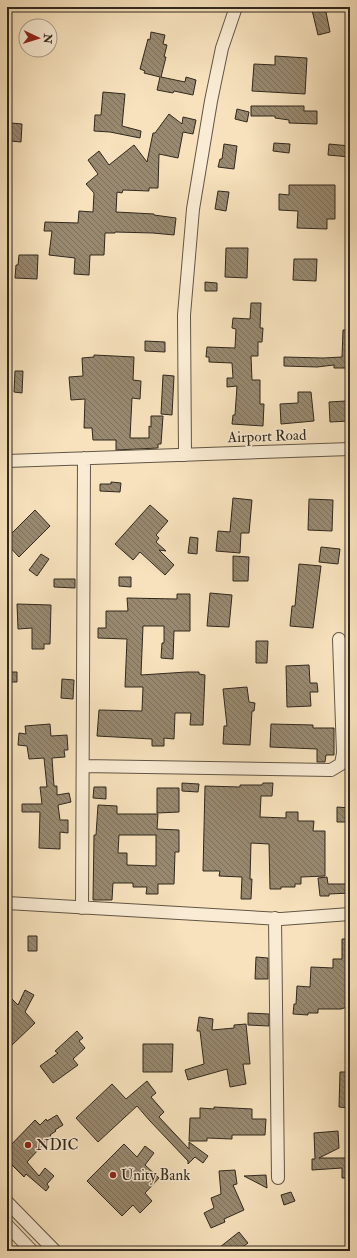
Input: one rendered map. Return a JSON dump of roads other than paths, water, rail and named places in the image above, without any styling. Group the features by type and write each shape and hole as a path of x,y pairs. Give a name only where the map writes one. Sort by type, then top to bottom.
{"street":[{"path":"185,455 184,315 193,209 222,48 236,7"},
{"name":"Airport Road","path":"7,460 350,449"},
{"path":"82,908 84,458"},
{"path":"83,766 330,770 341,764 343,753 339,639"},
{"path":"7,904 275,918 350,914"},
{"path":"275,918 278,1178"},
{"path":"7,1202 55,1251"},
{"path":"7,1225 32,1251"}],"place":[{"name":"NDIC","path":"28,1145"},
{"name":"Unity Bank","path":"113,1175"}]}
